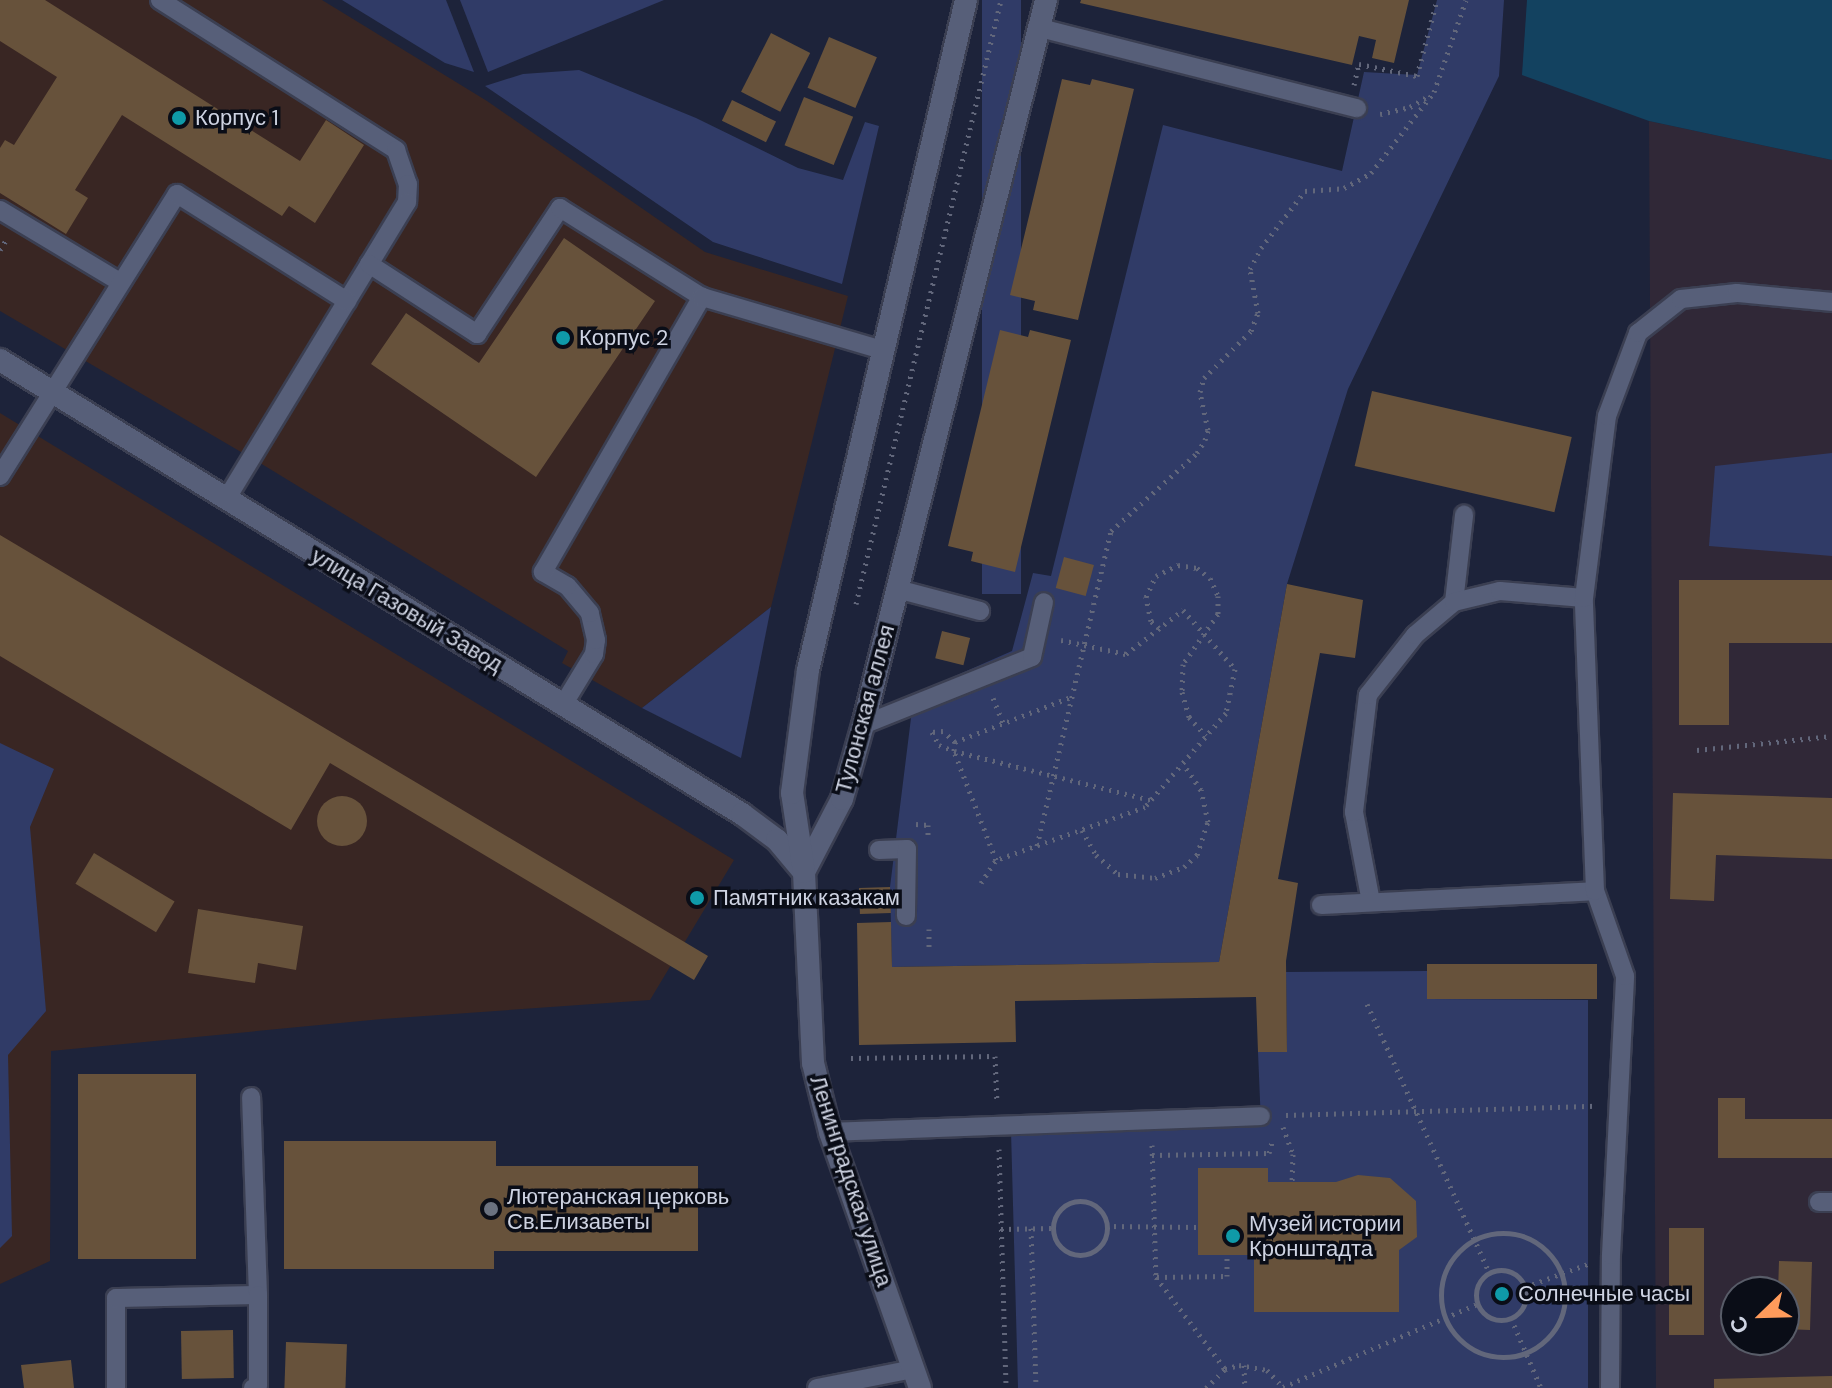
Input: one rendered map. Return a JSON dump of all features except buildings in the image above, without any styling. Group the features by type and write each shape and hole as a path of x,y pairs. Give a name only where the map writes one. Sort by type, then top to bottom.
{"street":[{"path":"804,872 792,793 808,670 966,0"},
{"name":"Тулонская аллея","path":"804,872 842,799 863,725 1046,0"},
{"name":"улица Газовый Завод","path":"0,360 742,814 777,840 804,872"},
{"name":"Ленинградская улица","path":"804,872 813,1063 830,1132 916,1378"}],"lane":[{"path":"160,0 396,150 404,168 407,202 226,500"},
{"path":"1040,28 1353,107"},
{"path":"0,476 177,194 347,301"},
{"path":"369,264 477,334 560,208 702,297 882,350"},
{"path":"0,210 120,282"},
{"path":"1610,1388 1625,976 1595,891 1584,598 1607,416 1638,333 1681,299 1737,293 1832,302"},
{"path":"563,705 594,654 596,640 590,613 567,586 543,572 702,297"},
{"path":"1454,602 1464,515"},
{"path":"897,589 980,611"},
{"path":"1371,902 1354,812 1368,695 1415,635 1454,602 1500,591 1584,598"},
{"path":"863,725 1032,657 1044,602"},
{"path":"879,850 907,849 906,916"},
{"path":"1321,905 1595,891"},
{"path":"251,1097 258,1295 258,1386 253,1388"},
{"path":"830,1132 1270,1115"},
{"path":"116,1388 116,1298 258,1295"},
{"path":"817,1388 916,1378"}],"path":[{"path":"856,604 1001,0"},
{"path":"1434,92 1410,107 1380,114 1353,107 1359,64 1417,76 1437,0"},
{"path":"1037,846 1111,531 1197,453 1205,440 1208,430 1200,392 1204,378 1251,331 1258,313 1250,269 1261,248 1305,191 1344,188 1371,173 1434,92 1466,0"},
{"path":"0,250 4,243"},
{"path":"1159,628 1151,621 1146,597 1156,576 1178,565 1197,568 1210,578 1218,596 1218,614 1183,664 1182,692 1189,717 1206,736"},
{"path":"847,602 865,607"},
{"path":"981,883 996,860 1145,807 1226,713 1235,669 1183,610 1126,654 1037,635"},
{"path":"955,742 1072,697"},
{"path":"955,742 943,731 932,732 939,745 954,751 1151,800"},
{"path":"1697,750 1832,736"},
{"path":"955,742 954,751 996,860"},
{"path":"1082,830 1096,855 1118,874 1155,878 1184,867 1197,855 1205,839 1208,822 1201,790 1183,763"},
{"path":"1367,1004 1489,1272"},
{"path":"851,1058 995,1056 1006,1388"},
{"path":"1270,1115 1618,1106"},
{"path":"1152,1155 1269,1153 1270,1115"},
{"path":"1270,1115 1293,1154 1292,1182"},
{"path":"1152,1120 1156,1277 1225,1369"},
{"path":"1074,1202 1092,1204 1099,1210 1106,1226 1096,1249 1080,1255 1064,1250 1054,1236 1053,1228 1059,1211 1074,1202"},
{"path":"1106,1226 1199,1227"},
{"path":"1031,1228 1036,1388"},
{"path":"1001,1229 1053,1228"},
{"path":"1502,1232 1521,1236 1538,1244 1552,1257 1561,1274 1565,1293 1562,1313 1554,1330 1540,1344 1525,1352 1507,1357 1480,1352 1456,1335 1445,1318 1441,1299 1443,1279 1451,1260 1475,1239 1502,1232"},
{"path":"1156,1277 1227,1276 1227,1255"},
{"path":"1489,1272 1513,1272 1525,1287 1523,1307 1511,1318 1494,1319 1478,1304 1478,1284 1489,1272"},
{"path":"1525,1287 1561,1274"},
{"path":"1206,1388 1225,1369 1244,1365 1267,1370 1284,1388 1478,1304"},
{"path":"1511,1318 1541,1388"},
{"path":"1244,1365 1245,1388"}],"shaded area":[{"path":"0,0 322,0 487,101 705,252 848,296 771,607 642,708 562,663 568,651 265,466 0,311"},
{"path":"342,0 446,0 474,72 445,63"},
{"path":"460,0 664,0 488,72"},
{"path":"982,0 1021,0 1021,594 982,594"},
{"path":"1437,0 1504,0 1499,76 1348,389 1287,584 1219,962 892,967 890,887 914,694 1012,651 1033,573 1051,576 1163,125 1342,171 1364,72 1417,75"},
{"path":"1527,0 1832,0 1832,160 1649,121 1522,75"},
{"path":"579,70 696,118 798,168 843,180 865,122 879,126 842,284 713,242 485,86 523,74"},
{"path":"1649,121 1832,160 1832,1388 1656,1388"},
{"path":"0,413 734,860 650,1000 382,1019 51,1051 50,1261 0,1284"},
{"path":"1832,453 1832,556 1709,546 1715,466"},
{"path":"771,607 741,758 642,708"},
{"path":"0,743 54,769 30,827 46,1011 8,1055 12,1236 0,1248"},
{"path":"1427,971 1428,999 1588,1000 1588,1388 1018,1388 1011,1131 1261,1124 1258,1052 1287,1052 1286,972"}],"place":[{"name":"Корпус 1","path":"179,118"},
{"name":"Корпус 2","path":"563,338"},
{"name":"Памятник казакам","path":"697,898"},
{"name":"Лютеранская церковь Св.Елизаветы","path":"491,1209"},
{"name":"Музей истории Кронштадта","path":"1233,1236"},
{"name":"Солнечные часы","path":"1502,1294"}]}
